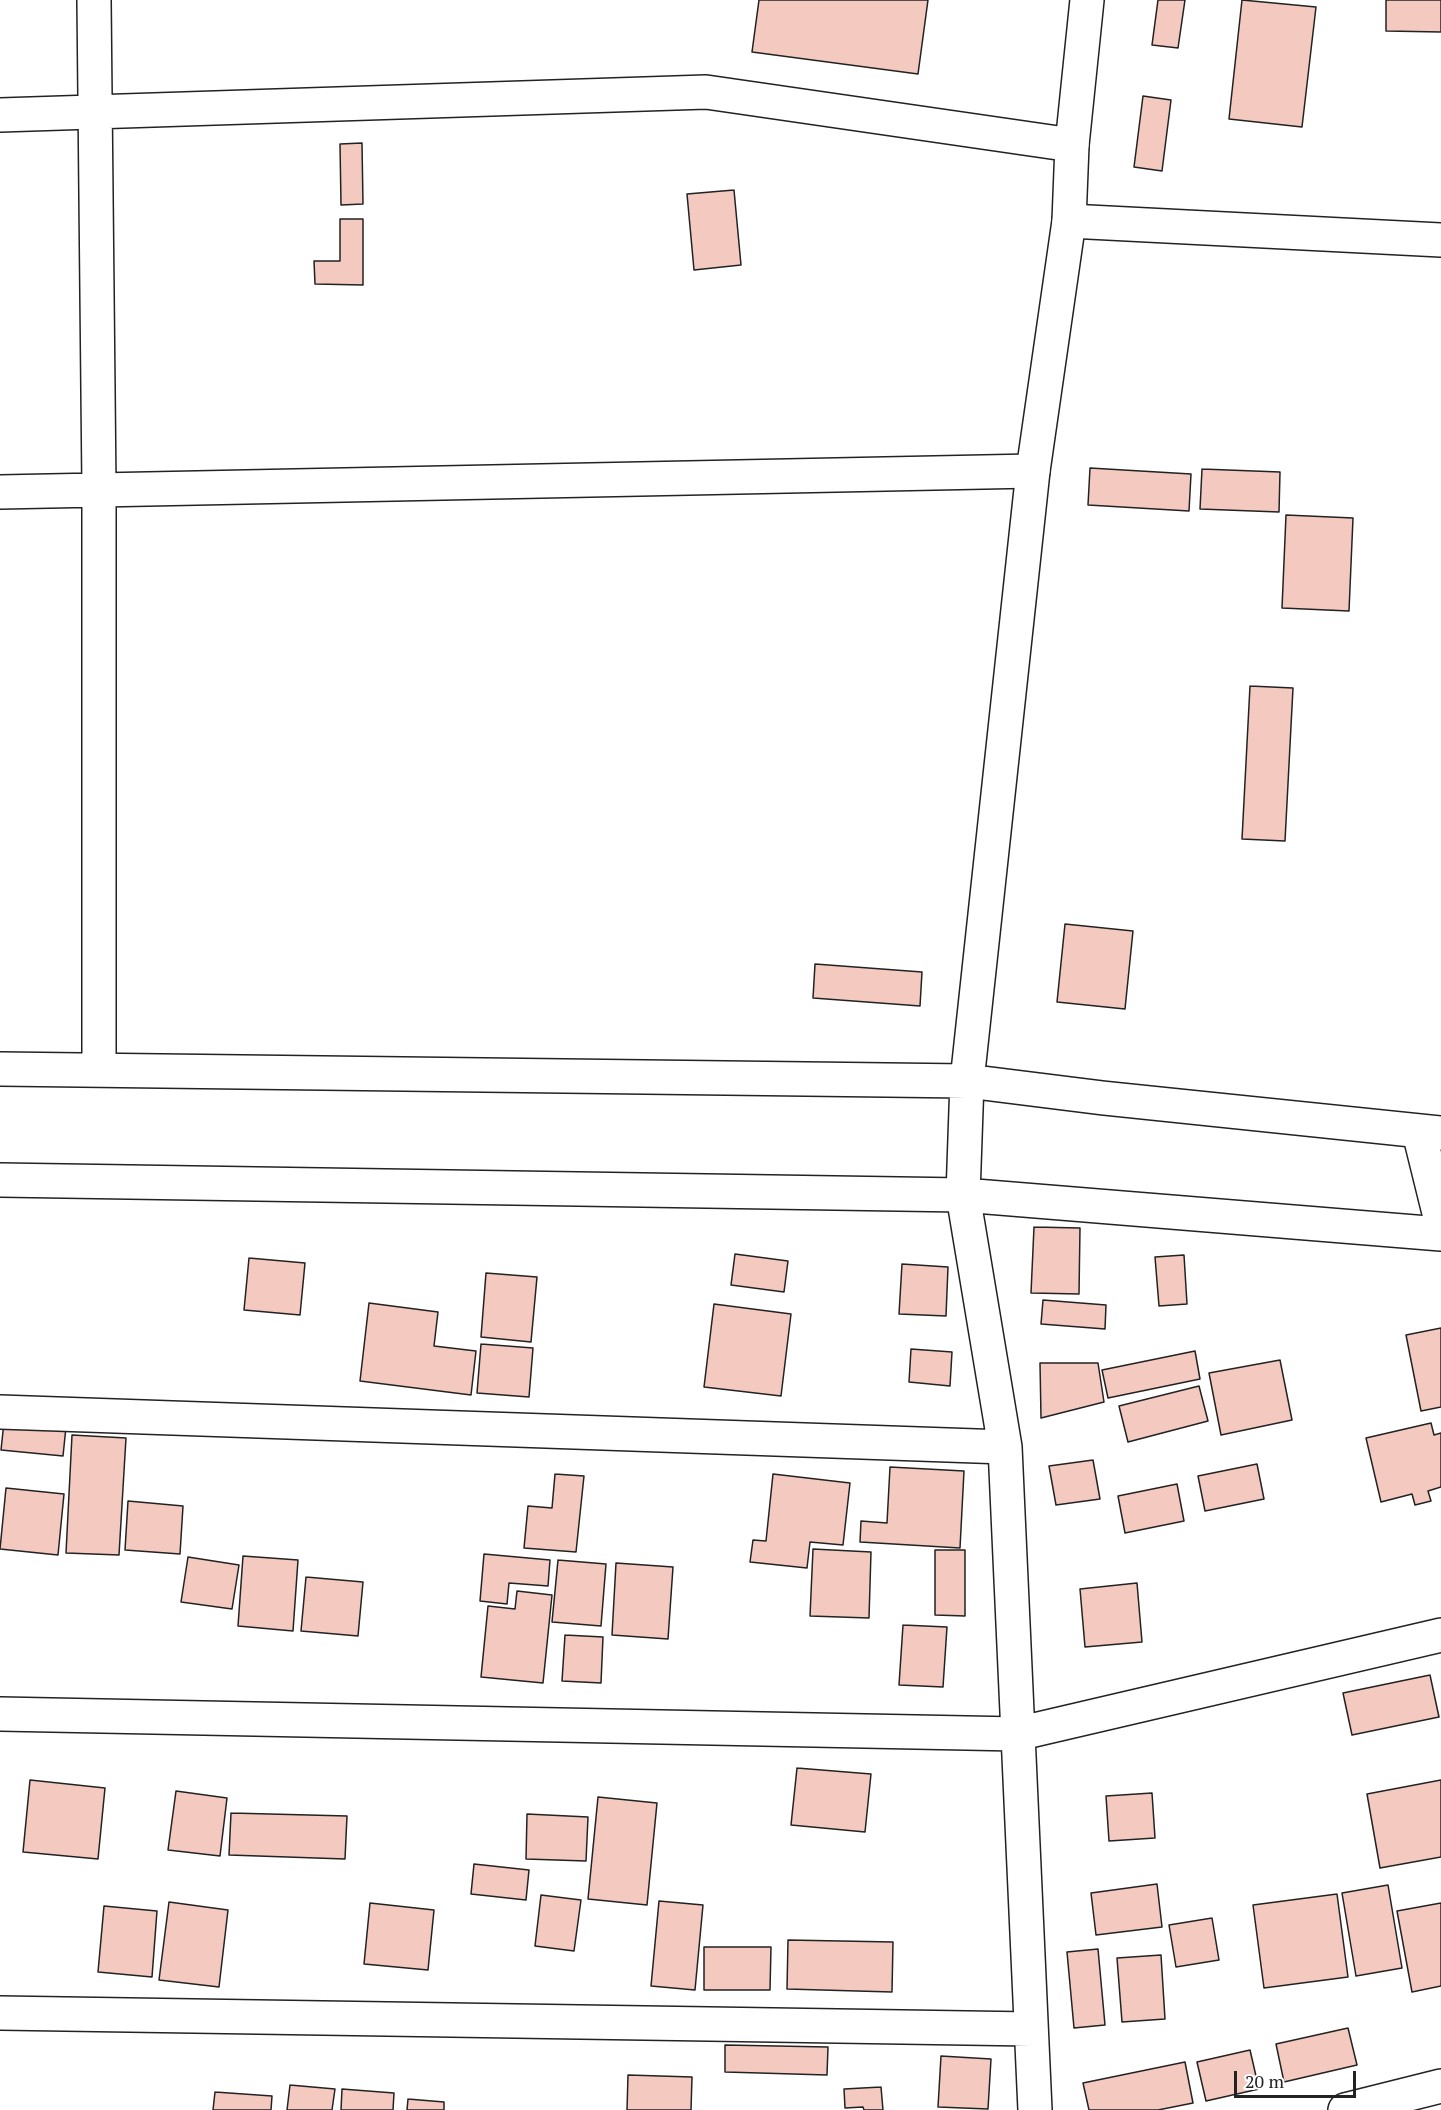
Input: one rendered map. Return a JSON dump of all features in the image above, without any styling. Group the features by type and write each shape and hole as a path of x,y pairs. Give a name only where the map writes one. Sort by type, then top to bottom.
{"street":[{"path":"94,0 99,489 99,1069"},
{"path":"1035,2110 1005,1447 963,1195 967,1081 1033,471 1069,220 1072,145 1087,0"},
{"path":"0,114 706,92 1072,145"},
{"path":"1069,220 1441,240"},
{"path":"0,492 1033,471"},
{"path":"0,1069 967,1081 1430,1132 1441,1221"},
{"path":"0,1180 963,1195 1441,1234"},
{"path":"0,1412 1005,1447"},
{"path":"0,1714 1017,1734 1441,1635"},
{"path":"0,2013 1031,2029"},
{"path":"1345,2110 1441,2086"}],"building":[{"path":"759,0 928,0 918,74 752,52"},
{"path":"1158,0 1185,0 1178,48 1152,45"},
{"path":"1242,0 1316,7 1302,127 1229,119"},
{"path":"1386,0 1441,0 1441,32 1386,31"},
{"path":"1143,96 1171,100 1162,171 1134,167"},
{"path":"362,143 363,204 341,205 340,144"},
{"path":"734,190 741,265 694,270 687,194"},
{"path":"340,219 363,219 363,285 315,284 314,261 340,261"},
{"path":"1090,468 1191,474 1189,511 1088,505"},
{"path":"1202,469 1280,472 1279,512 1200,509"},
{"path":"1286,515 1353,518 1349,611 1282,608"},
{"path":"1250,686 1293,688 1285,841 1242,839"},
{"path":"1065,924 1133,931 1125,1009 1057,1002"},
{"path":"815,964 922,972 920,1006 813,998"},
{"path":"1034,1227 1080,1228 1079,1294 1031,1293"},
{"path":"735,1254 788,1261 784,1292 731,1285"},
{"path":"1184,1255 1187,1304 1159,1306 1155,1257"},
{"path":"249,1258 305,1263 300,1315 244,1310"},
{"path":"902,1264 948,1267 946,1316 899,1314"},
{"path":"486,1273 537,1277 531,1342 481,1337"},
{"path":"1043,1300 1106,1305 1105,1329 1041,1324"},
{"path":"369,1303 438,1312 434,1346 476,1351 471,1395 360,1381"},
{"path":"714,1304 791,1314 781,1396 704,1387"},
{"path":"1441,1328 1441,1407 1421,1411 1406,1335"},
{"path":"481,1344 533,1348 529,1397 477,1393"},
{"path":"911,1349 952,1352 950,1386 909,1382"},
{"path":"1195,1351 1200,1379 1108,1398 1102,1370"},
{"path":"1280,1360 1292,1420 1221,1435 1209,1373"},
{"path":"1040,1363 1098,1363 1104,1402 1041,1418"},
{"path":"1199,1386 1208,1421 1128,1442 1119,1406"},
{"path":"4,1422 66,1427 63,1456 1,1450"},
{"path":"1431,1423 1434,1435 1441,1433 1441,1487 1428,1491 1431,1501 1415,1505 1412,1494 1381,1502 1366,1438"},
{"path":"72,1435 126,1438 119,1555 66,1553"},
{"path":"1093,1460 1100,1499 1056,1505 1049,1466"},
{"path":"1257,1464 1264,1499 1205,1511 1198,1476"},
{"path":"890,1467 964,1471 960,1548 860,1542 861,1521 887,1523"},
{"path":"555,1474 584,1476 576,1552 524,1548 528,1506 552,1508"},
{"path":"773,1474 850,1483 843,1545 810,1542 807,1568 750,1562 753,1540 766,1541"},
{"path":"1177,1484 1184,1521 1125,1533 1118,1496"},
{"path":"6,1488 64,1494 58,1555 0,1549"},
{"path":"128,1501 183,1506 180,1554 125,1550"},
{"path":"813,1549 871,1552 869,1618 810,1616"},
{"path":"935,1550 965,1550 965,1616 935,1615"},
{"path":"484,1554 550,1560 548,1586 509,1583 507,1604 480,1601"},
{"path":"243,1556 298,1560 293,1631 238,1626"},
{"path":"188,1557 239,1565 232,1609 181,1602"},
{"path":"558,1560 606,1564 601,1626 552,1622"},
{"path":"616,1563 673,1567 668,1639 612,1635"},
{"path":"306,1577 363,1582 358,1636 301,1631"},
{"path":"1137,1583 1142,1642 1085,1647 1080,1589"},
{"path":"517,1591 552,1595 543,1683 481,1677 488,1606 515,1609"},
{"path":"903,1625 947,1627 943,1687 899,1685"},
{"path":"565,1635 603,1637 601,1683 562,1681"},
{"path":"1430,1675 1439,1717 1352,1735 1343,1693"},
{"path":"797,1768 871,1774 865,1832 791,1825"},
{"path":"30,1780 105,1788 98,1859 23,1852"},
{"path":"1441,1780 1441,1857 1380,1868 1367,1794"},
{"path":"176,1791 227,1798 220,1856 168,1850"},
{"path":"1152,1793 1155,1838 1109,1841 1106,1796"},
{"path":"598,1797 657,1803 647,1905 588,1899"},
{"path":"231,1813 347,1816 345,1859 229,1855"},
{"path":"527,1814 588,1817 586,1861 526,1859"},
{"path":"474,1864 529,1870 526,1900 471,1894"},
{"path":"1157,1884 1162,1927 1096,1935 1091,1893"},
{"path":"1388,1885 1402,1968 1356,1976 1342,1893"},
{"path":"1337,1894 1348,1977 1264,1988 1253,1905"},
{"path":"541,1895 581,1900 574,1951 535,1946"},
{"path":"659,1901 703,1905 695,1990 651,1986"},
{"path":"169,1902 228,1910 219,1987 159,1980"},
{"path":"370,1903 434,1910 428,1970 364,1964"},
{"path":"1441,1903 1441,1986 1412,1992 1397,1911"},
{"path":"104,1906 157,1911 152,1977 98,1972"},
{"path":"1212,1918 1219,1960 1176,1967 1169,1925"},
{"path":"788,1940 893,1942 892,1992 787,1989"},
{"path":"704,1947 771,1947 770,1990 704,1990"},
{"path":"1098,1949 1105,2025 1074,2028 1067,1952"},
{"path":"1161,1955 1165,2019 1122,2022 1117,1958"},
{"path":"1348,2028 1357,2065 1284,2082 1276,2044"},
{"path":"725,2045 828,2047 827,2075 725,2072"},
{"path":"1250,2050 1259,2089 1206,2101 1197,2062"},
{"path":"941,2056 991,2059 988,2109 938,2107"},
{"path":"1185,2062 1193,2103 1158,2110 1089,2110 1083,2083"},
{"path":"628,2075 692,2077 691,2110 627,2110"},
{"path":"290,2085 335,2089 332,2110 287,2110"},
{"path":"881,2087 883,2110 864,2110 863,2107 845,2108 844,2089"},
{"path":"342,2089 394,2093 393,2110 341,2110"},
{"path":"215,2092 272,2096 271,2110 213,2110"},
{"path":"408,2099 444,2102 444,2110 407,2110"}]}
